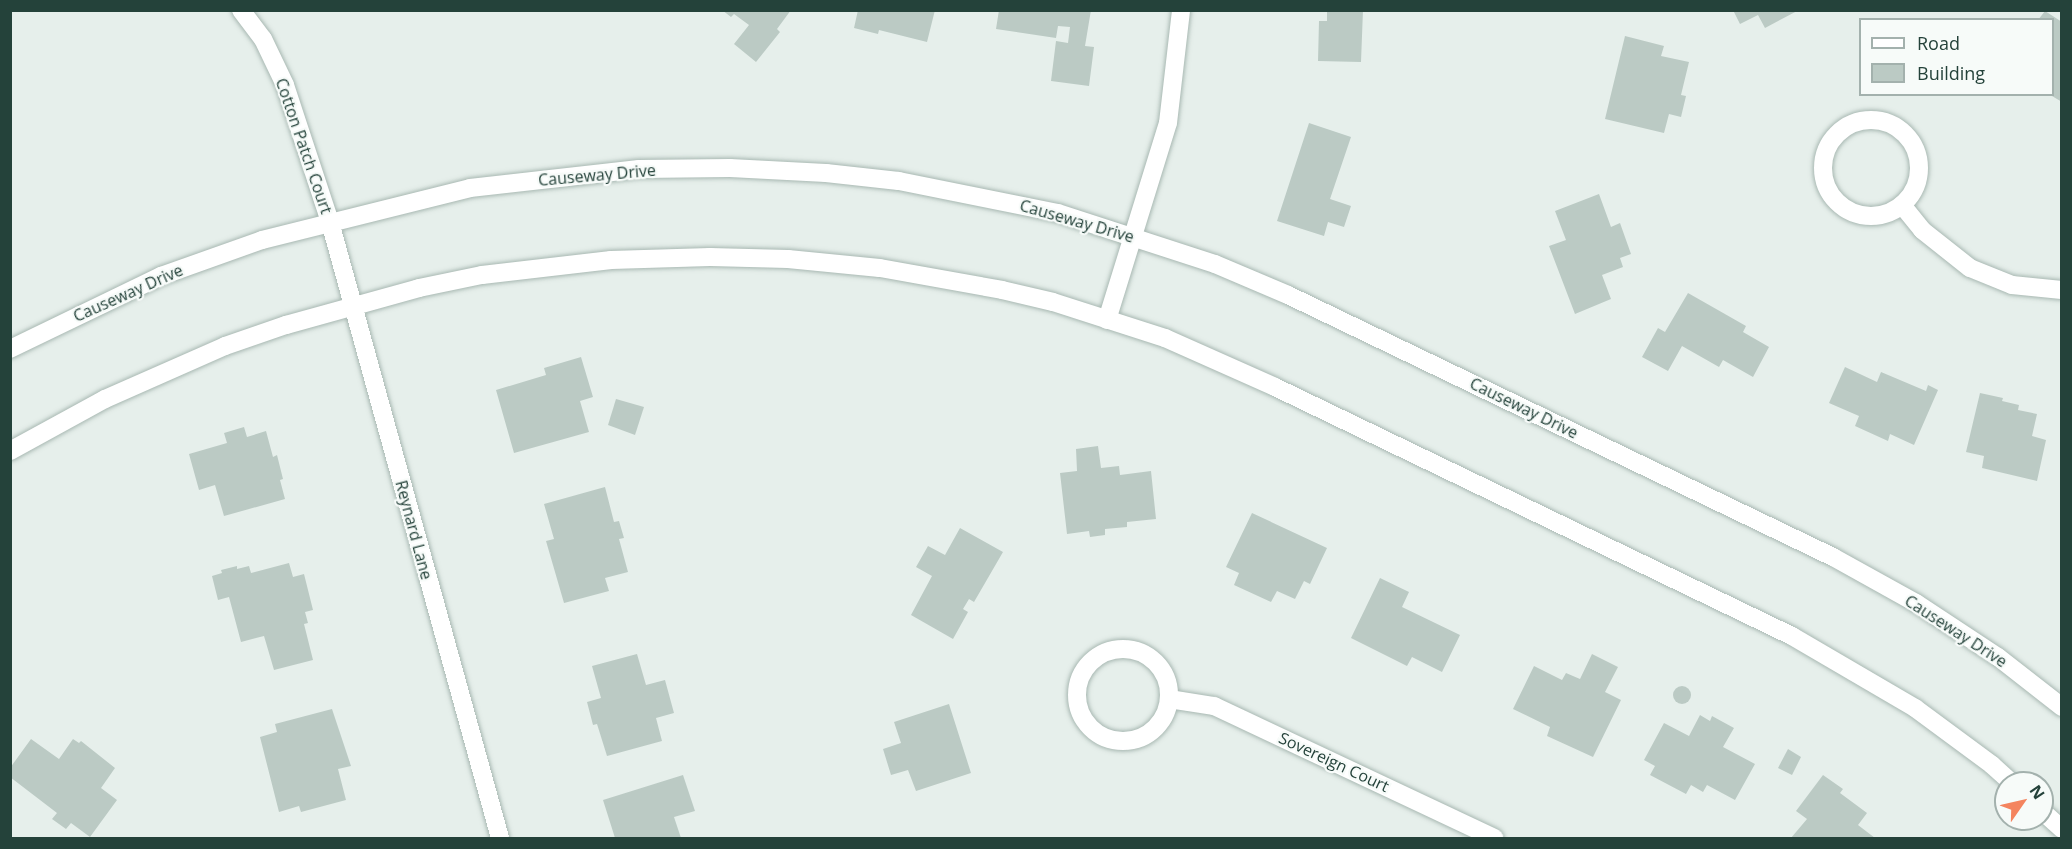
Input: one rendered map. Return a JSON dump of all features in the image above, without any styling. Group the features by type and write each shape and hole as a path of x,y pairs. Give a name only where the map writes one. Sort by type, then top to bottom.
{"street":[{"name":"Cotton Patch Court","path":"241,10 262,39 285,85 330,222"},
{"path":"1107,320 1168,123 1181,10"},
{"path":"1884,121 1898,127 1909,137 1920,165 1918,180 1912,194 1902,205 1882,214 1859,214 1845,208 1834,198 1826,185 1823,170 1824,155 1830,141 1841,130 1854,122 1884,121"},
{"name":"Causeway Drive","path":"10,349 161,276 262,240 481,186 639,169 730,168 826,173 899,181 1012,202 1133,237 1215,264 1288,295 1833,557 1916,603 1998,657 2061,707"},
{"path":"1902,205 1922,230 1970,268 2012,285 2061,290"},
{"name":"Reynard Lane","path":"330,222 500,838"},
{"path":"10,451 105,399 225,346 286,325 419,288 482,275 611,260 710,257 789,259 880,268 1002,290 1107,320 1165,338 1275,387 1792,636 1916,708 1997,771"},
{"path":"1134,650 1149,657 1161,668 1168,682 1169,699 1165,714 1156,727 1143,737 1128,741 1112,740 1097,733 1086,722 1078,707 1077,691 1081,676 1090,662 1111,651 1134,650"},
{"name":"Sovereign Court","path":"1169,699 1214,706 1495,838"}],"building":[{"path":"722,10 791,10 777,29 780,32 756,62 734,44 749,25 734,14 731,17"},
{"path":"858,10 935,10 927,42 879,30 878,34 854,28"},
{"path":"999,10 1091,10 1085,46 1094,47 1089,86 1051,81 1056,41 1068,43 1070,27 1058,26 1056,38 996,29"},
{"path":"1327,10 1363,10 1361,62 1318,61 1319,21 1327,21"},
{"path":"1733,10 1799,10 1765,28 1758,15 1740,24"},
{"path":"2045,11 2062,22 2062,102 2052,96 2054,96 2054,18 2040,18"},
{"path":"1625,36 1664,46 1661,56 1689,62 1681,95 1686,96 1681,117 1669,114 1664,133 1605,119"},
{"path":"1309,123 1351,137 1330,199 1351,206 1344,227 1328,222 1324,236 1277,221"},
{"path":"1599,194 1611,227 1620,223 1631,254 1620,258 1623,267 1602,275 1611,299 1575,314 1549,246 1566,240 1555,211"},
{"path":"1688,293 1746,326 1743,332 1769,347 1753,377 1723,360 1719,367 1682,346 1668,371 1642,357 1658,328 1665,332"},
{"path":"581,357 593,397 580,401 589,432 514,453 496,390 546,375 544,368"},
{"path":"1845,367 1877,382 1881,372 1926,391 1928,385 1938,390 1914,445 1890,434 1888,441 1855,426 1859,416 1829,403"},
{"path":"1980,393 2003,398 2002,401 2019,405 2018,410 2037,414 2032,436 2046,440 2037,481 1982,468 1984,456 1966,452"},
{"path":"616,399 644,407 635,435 608,425"},
{"path":"244,427 247,437 266,431 273,457 277,455 285,499 224,516 215,485 199,490 189,454 227,443 224,433"},
{"path":"1098,446 1101,468 1119,466 1120,475 1151,471 1156,519 1127,522 1127,527 1105,529 1105,535 1090,537 1089,531 1067,534 1060,473 1077,471 1076,449"},
{"path":"605,487 614,522 619,521 624,538 619,539 628,572 605,578 609,591 564,603 546,541 554,539 544,504"},
{"path":"1252,513 1327,548 1310,584 1304,581 1295,599 1277,591 1271,602 1234,585 1239,573 1226,567"},
{"path":"960,528 1003,552 974,602 969,599 963,609 968,612 953,639 911,615 932,576 916,567 928,546 945,555"},
{"path":"289,563 293,577 304,574 313,610 305,612 308,623 304,624 313,660 274,670 264,636 241,642 229,597 218,600 212,576 222,573 221,570 237,566 237,569 249,566 251,573"},
{"path":"1380,578 1409,592 1402,607 1460,635 1442,672 1412,657 1407,666 1351,638"},
{"path":"637,654 646,685 665,680 674,713 656,718 662,741 607,756 597,724 593,725 587,702 601,698 592,666"},
{"path":"1592,654 1618,667 1605,692 1621,700 1593,757 1547,736 1550,727 1513,709 1534,666 1562,680 1566,673 1580,679"},
{"path":"1678,686 1686,686 1691,691 1689,702 1678,704 1673,699 1673,691"},
{"path":"949,704 971,773 916,791 908,770 891,775 883,749 901,743 894,722"},
{"path":"332,709 351,766 338,769 346,800 301,812 299,806 279,812 260,737 277,732 275,724"},
{"path":"1700,715 1710,721 1712,716 1734,728 1723,747 1755,764 1735,800 1707,785 1703,792 1691,785 1686,794 1650,775 1655,766 1644,760 1664,723 1689,736"},
{"path":"31,739 59,759 73,739 79,743 81,741 115,768 101,788 117,800 90,837 71,823 66,829 52,819 57,813 10,777 10,768"},
{"path":"1788,749 1801,757 1792,775 1778,768"},
{"path":"683,775 695,811 674,817 681,838 615,838 603,800"},
{"path":"1823,775 1843,789 1840,793 1867,813 1858,825 1875,838 1791,838 1807,819 1796,811"}]}
